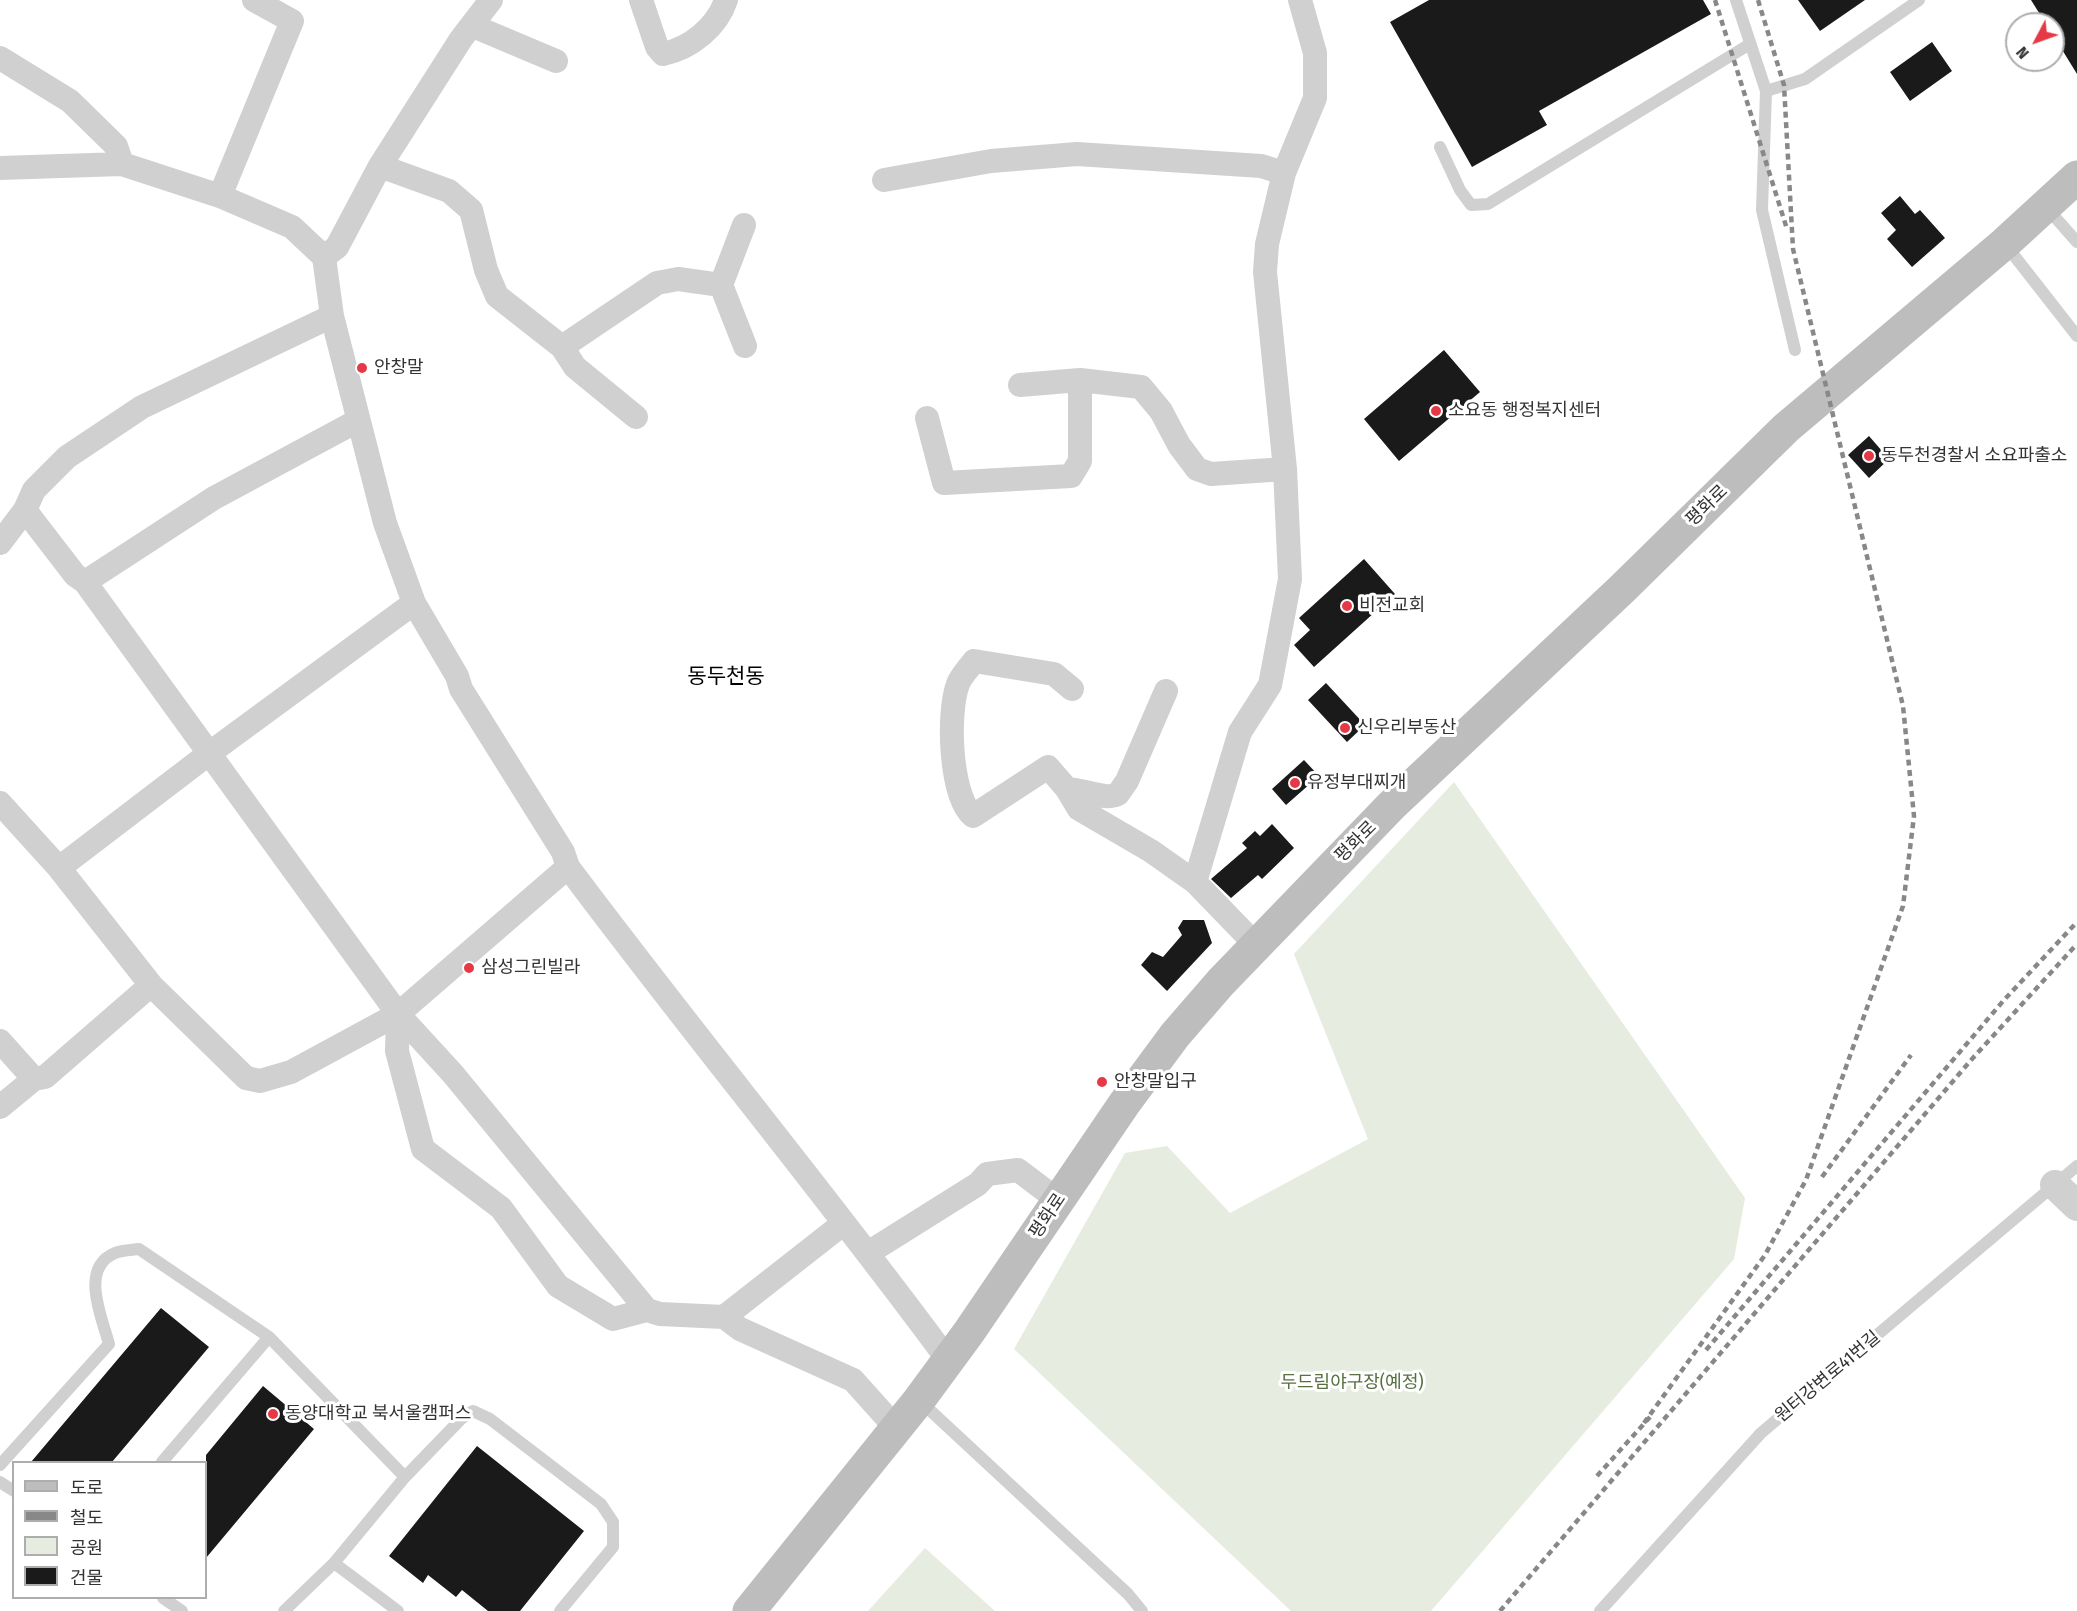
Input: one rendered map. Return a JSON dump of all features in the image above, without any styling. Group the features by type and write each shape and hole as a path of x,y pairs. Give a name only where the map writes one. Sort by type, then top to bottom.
{"main road":[{"name":"평화로","path":"749,1611 919,1400 1124,1104 1175,1035 1256,945 1392,805 1622,589 1786,428 2005,243 2077,177"}],"street":[{"path":"220,196 292,21 254,0"},
{"path":"324,257 338,247 380,166 462,39 491,0"},
{"path":"641,0 657,47 663,54 677,51 706,32 723,10 726,0"},
{"path":"1195,882 1240,732 1270,685 1290,579 1286,470 1265,272 1267,244 1284,173 1315,98 1315,53 1300,0"},
{"path":"473,26 556,61"},
{"path":"0,57 70,101 116,146 122,164"},
{"path":"884,180 991,161 1077,154 1261,166 1284,173"},
{"path":"0,168 122,164 220,196 292,227 324,257 332,316 357,421 385,522 414,603 457,676 461,689 563,852 568,867 647,973 868,1253 948,1360"},
{"path":"380,166 449,191 471,210 486,270 497,296 562,346 575,367 636,417"},
{"path":"744,225 721,285 745,346"},
{"path":"562,346 657,283 678,279 721,285"},
{"path":"0,543 25,510 34,490 67,457 142,407 332,316"},
{"path":"1020,385 1080,380 1141,387 1161,411 1179,445 1197,469 1211,474 1286,470"},
{"path":"927,418 944,483 1071,476 1080,461 1080,380"},
{"path":"85,582 214,498 357,421"},
{"path":"25,510 75,575 85,582 207,755 398,1014 453,1074 647,1310"},
{"path":"59,868 207,755 414,603"},
{"path":"1072,689 1054,675 974,661 958,684 953,719 956,780 966,810 974,816 1048,767 1067,789 1079,809 1151,851 1195,882 1256,945"},
{"path":"1067,789 1091,791 1103,796 1118,794 1127,781 1166,691"},
{"path":"0,803 59,868 151,985 246,1078 260,1081 291,1072 398,1014 568,867"},
{"path":"0,1107 34,1079 45,1077 151,985"},
{"path":"398,1014 397,1051 423,1149 501,1208 558,1287 613,1319 647,1310 660,1314 724,1317 740,1329 853,1380 896,1428"},
{"path":"0,1041 34,1079"},
{"path":"868,1253 978,1184 987,1174 1018,1170 1059,1201"},
{"path":"2066,1176 2077,1206"},
{"path":"724,1317 844,1223"}],"lane":[{"path":"1736,0 1766,91 1762,210 1795,350"},
{"path":"1766,91 1805,78 1919,0"},
{"path":"1440,147 1460,190 1472,205 1488,204 1750,44"},
{"path":"2046,207 2077,242"},
{"path":"2005,243 2077,336"},
{"name":"원터강변로41번길","path":"1600,1611 1761,1433 2066,1176"},
{"path":"0,1465 109,1344 94,1284 99,1268 114,1253 139,1249 269,1337 405,1477"},
{"path":"163,1461 269,1337"},
{"path":"919,1400 1128,1594 1142,1611"},
{"path":"284,1611 334,1563 405,1477 461,1419 473,1411 490,1419 601,1504 612,1522 613,1547 560,1611"},
{"path":"334,1563 398,1611"},
{"path":"164,1599 182,1611"}],"green space":[{"name":"두드림야구장(예정)","path":"1454,782 1745,1198 1734,1259 1431,1611 1291,1611 1014,1349 1125,1153 1167,1146 1230,1213 1368,1139 1294,954"},
{"path":"925,1548 995,1611 868,1611"}],"building":[{"path":"1429,0 1703,0 1711,14 1539,111 1547,125 1472,167 1390,22"},
{"path":"1798,0 1865,0 1820,31"},
{"path":"2031,0 2077,0 2077,74 2065,54 2065,12 2038,12"},
{"path":"1932,42 1952,71 1910,101 1890,72"},
{"path":"1900,196 1915,214 1920,210 1945,238 1912,267 1887,239 1896,230 1881,213"},
{"path":"1444,350 1480,392 1399,461 1364,419"},
{"path":"1869,436 1889,459 1869,478 1848,455"},
{"name":"비전교회","path":"1364,559 1395,594 1314,667 1294,645 1310,630 1299,618"},
{"path":"1326,683 1365,725 1347,742 1308,700"},
{"path":"1304,760 1319,776 1286,805 1272,789"},
{"path":"1272,824 1294,848 1262,879 1258,875 1231,898 1211,879 1247,848 1242,843 1255,831 1260,836"},
{"path":"1183,920 1204,920 1212,943 1167,991 1141,965 1152,952 1163,957 1182,935 1178,928"},
{"path":"161,1308 209,1347 113,1461 32,1461"},
{"path":"263,1386 314,1429 207,1557 206,1455"},
{"path":"477,1446 584,1531 520,1611 488,1611 462,1590 456,1597 428,1575 423,1583 389,1556"}],"railway":[{"path":"1715,0 1787,229"},
{"path":"1644,1423 1765,1255 1806,1180 1903,906 1914,816 1903,706 1793,249 1784,85 1758,0"},
{"path":"1706,1350 2004,1000 2077,922"},
{"path":"1500,1611 1972,1059 2077,944"},
{"path":"1822,1177 1911,1055"},
{"path":"1597,1476 1650,1417"}],"place":[{"name":"안창말","path":"362,368"},
{"name":"소요동 행정복지센터","path":"1436,411"},
{"name":"동두천경찰서 소요파출소","path":"1869,456"},
{"name":"비전교회","path":"1347,606"},
{"name":"신우리부동산","path":"1345,728"},
{"name":"유정부대찌개","path":"1295,783"},
{"name":"삼성그린빌라","path":"469,968"},
{"name":"안창말입구","path":"1102,1082"},
{"name":"동양대학교 북서울캠퍼스","path":"273,1414"}],"district":[{"name":"동두천동","path":"726,677"}]}
